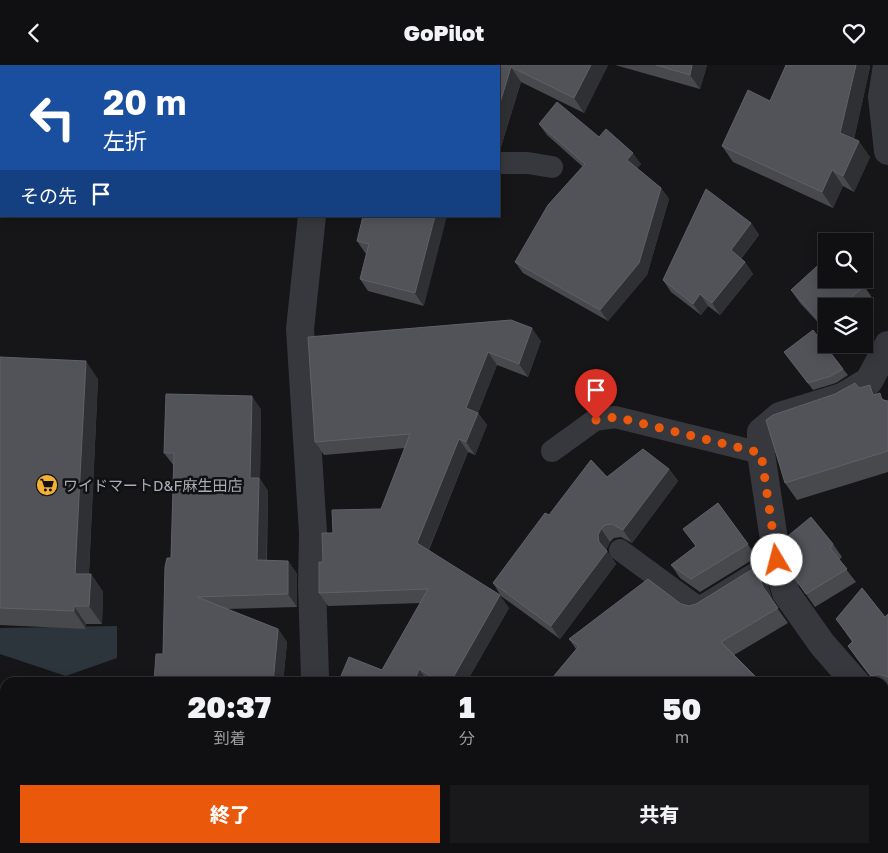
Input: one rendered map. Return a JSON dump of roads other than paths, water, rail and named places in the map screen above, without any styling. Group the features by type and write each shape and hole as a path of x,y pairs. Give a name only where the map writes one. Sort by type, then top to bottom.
{"street":[{"path":"886,65 882,97 888,151"},
{"path":"312,217 300,329 313,533 312,585 315,677"},
{"path":"851,677 822,644 786,593 777,560 761,453 761,432 780,416 878,385 888,345"}],"lane":[{"path":"500,163 528,163 552,167"},
{"path":"552,451 596,420 616,417 761,453"},
{"path":"620,549 699,608 777,560"}],"place":[{"name":"ワイドマートD&F麻生田店","path":"47,485"}]}
